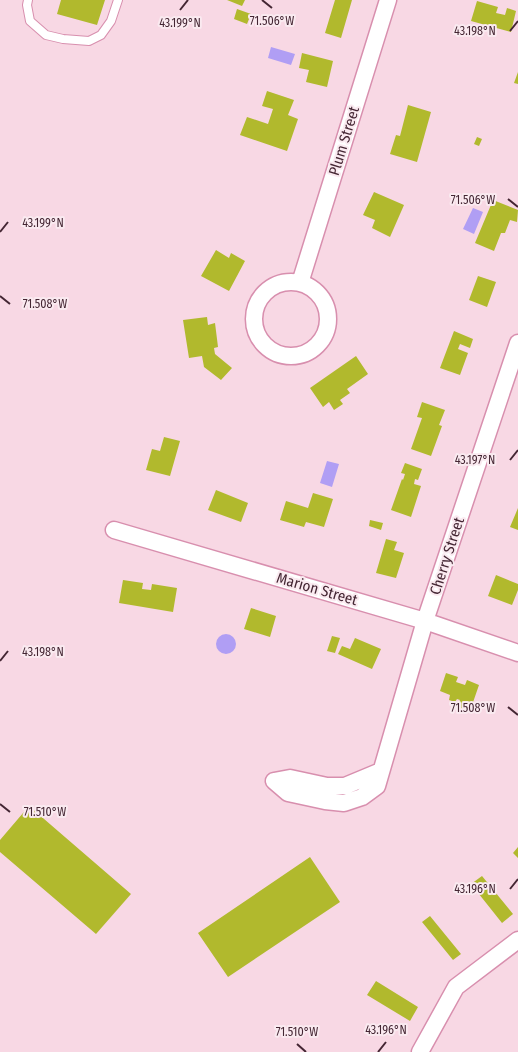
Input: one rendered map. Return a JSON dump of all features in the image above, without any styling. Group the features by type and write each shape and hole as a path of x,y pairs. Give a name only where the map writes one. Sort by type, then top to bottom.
{"street":[{"name":"Plum Street","path":"300,283 388,0"},
{"path":"287,282 300,283 320,295 326,305 328,329 323,340 315,348 293,357 281,355 270,350 261,341 255,329 254,316 257,304 264,294 275,286 287,282"},
{"name":"Cherry Street","path":"381,771 345,786 327,786 290,778 274,781 288,793 344,803 362,797 377,786 425,621 518,343"},
{"name":"Marion Street","path":"114,530 425,621 518,654"},
{"path":"420,1052 456,987 518,940"}],"lane":[{"path":"28,0 30,20 46,35 63,39 89,41 101,34 111,22 118,0"}],"shaded area":[{"path":"271,47 295,54 291,65 268,58"},
{"path":"473,208 483,212 474,234 463,229"},
{"path":"327,461 339,464 332,487 320,483"},
{"path":"226,634 233,637 236,644 233,651 226,654 219,651 216,644 219,637"}],"building":[{"path":"61,0 105,0 97,25 57,14"},
{"path":"227,0 245,0 242,6"},
{"path":"335,0 352,0 341,38 325,33"},
{"path":"477,1 498,7 496,13 505,15 507,8 516,11 511,32 471,21"},
{"path":"237,9 251,14 247,24 234,19"},
{"path":"302,53 333,61 327,87 306,82 309,70 299,68"},
{"path":"518,72 518,84 514,83"},
{"path":"267,91 294,100 288,115 298,119 287,151 240,135 247,117 268,124 273,109 262,106"},
{"path":"408,105 431,112 417,162 390,154 396,135 400,136"},
{"path":"477,137 482,139 479,146 474,144"},
{"path":"374,192 404,205 390,237 372,228 375,220 363,215"},
{"path":"493,200 518,210 517,222 510,220 505,233 501,233 494,251 475,243"},
{"path":"216,250 229,258 231,253 245,261 229,291 201,276"},
{"path":"478,276 496,282 487,307 469,300"},
{"path":"207,317 208,325 215,323 218,347 214,348 215,354 232,368 221,380 204,367 202,356 189,358 183,320"},
{"path":"454,331 473,339 470,348 460,344 458,349 468,353 460,375 440,368"},
{"path":"356,356 368,374 347,389 350,393 340,400 343,404 334,410 329,402 323,407 310,388"},
{"path":"422,402 445,410 439,425 442,426 431,456 411,449 422,418 417,417"},
{"path":"164,437 180,441 170,476 146,470 152,449 160,451"},
{"path":"405,463 422,469 418,480 415,479 414,484 421,486 411,517 391,510 405,474 401,473"},
{"path":"216,490 248,503 241,522 208,510"},
{"path":"313,493 333,499 324,527 306,522 304,527 280,520 286,501 308,508"},
{"path":"518,508 518,530 510,527"},
{"path":"370,520 383,523 381,530 369,526"},
{"path":"386,539 397,542 394,550 404,553 396,578 376,573"},
{"path":"496,575 518,584 518,590 512,605 488,596"},
{"path":"123,580 143,583 142,589 151,590 152,584 177,588 173,612 119,603"},
{"path":"251,608 276,616 270,637 244,629"},
{"path":"332,636 340,638 335,653 327,651"},
{"path":"355,638 381,649 372,669 338,654 342,646 350,649"},
{"path":"446,673 458,677 456,682 465,685 467,680 479,685 470,711 457,707 460,700 457,699 455,702 449,700 450,695 440,691"},
{"path":"29,806 131,894 96,934 0,852 0,840"},
{"path":"518,847 518,858 513,853"},
{"path":"310,857 340,902 228,977 198,933"},
{"path":"482,876 513,914 502,923 471,884"},
{"path":"430,916 461,954 453,960 422,922"},
{"path":"376,981 418,1007 410,1021 367,995"}]}
